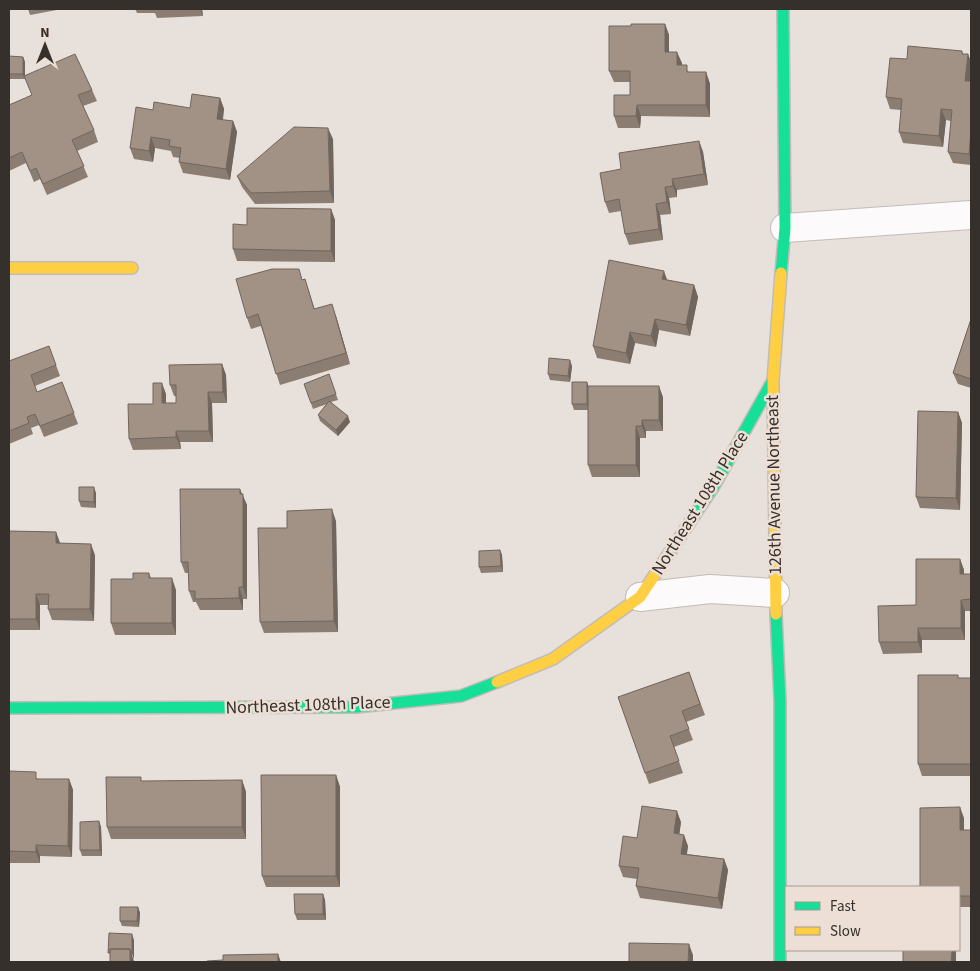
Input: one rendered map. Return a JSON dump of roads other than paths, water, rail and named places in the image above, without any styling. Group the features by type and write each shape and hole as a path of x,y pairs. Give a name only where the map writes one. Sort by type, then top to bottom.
{"street":[{"name":"126th Avenue Northeast","path":"780,962 780,701 775,593 773,381 785,228 783,9"},
{"path":"785,228 971,215"},
{"path":"9,268 132,268"},
{"name":"Northeast 108th Place","path":"9,708 356,707 461,696 553,658 640,598 714,486 773,381"},
{"name":"Northeast 108th Place","path":"640,598 710,589 775,593"}]}
